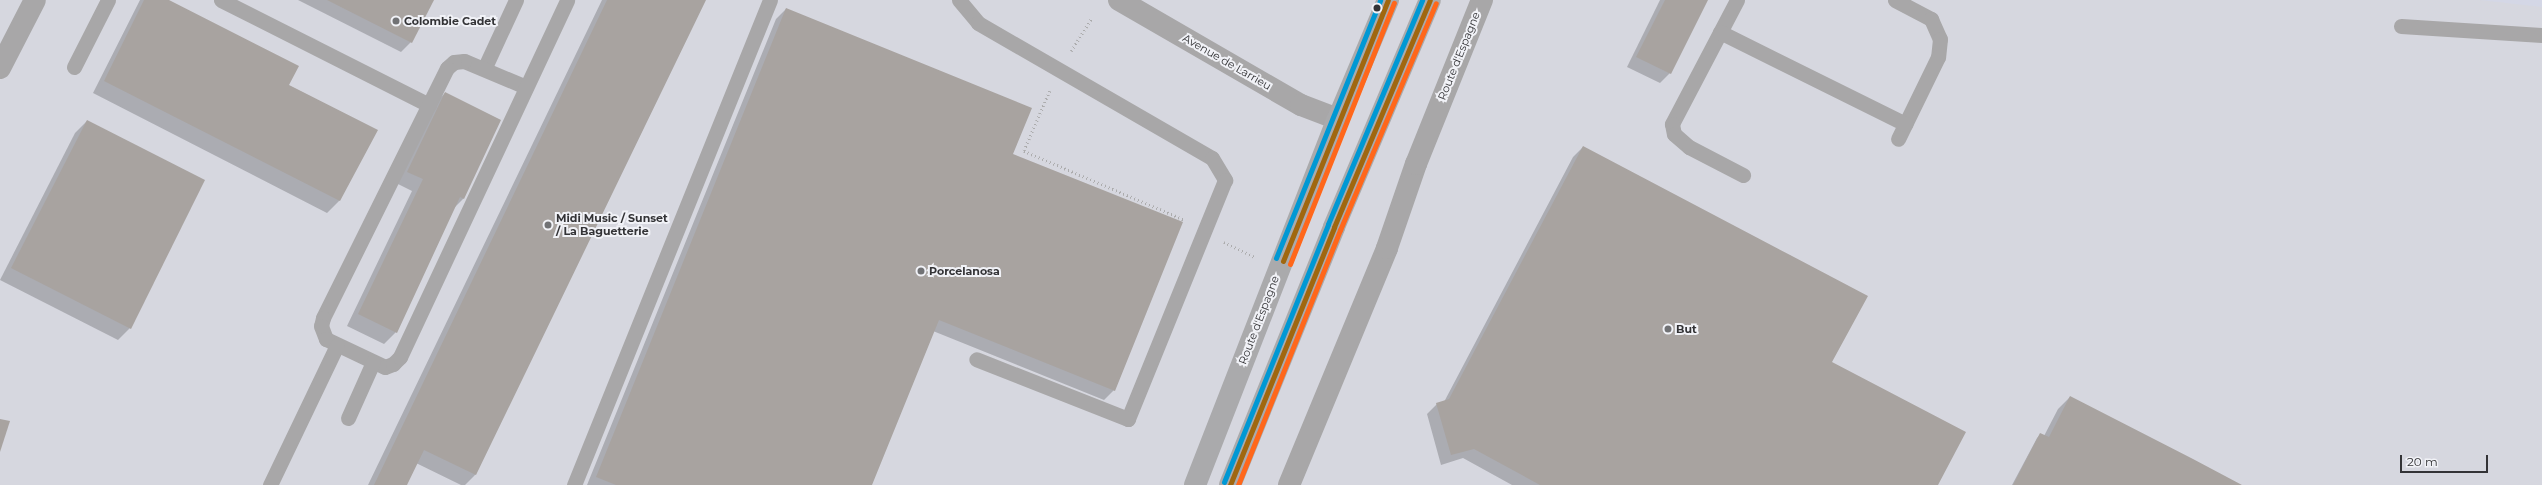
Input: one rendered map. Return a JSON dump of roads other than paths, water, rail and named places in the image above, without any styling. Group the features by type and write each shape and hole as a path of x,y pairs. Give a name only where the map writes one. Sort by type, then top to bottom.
{"main road":[{"name":"Route d'Espagne","path":"1195,485 1338,119 1388,0"},
{"path":"1230,485 1334,227 1430,0"}],"street":[{"path":"0,68 35,0"},
{"name":"Avenue de Larrieu","path":"1119,0 1301,105 1338,119"},
{"name":"Route d'Espagne","path":"1289,485 1387,248 1416,164 1482,0"}],"lane":[{"path":"74,67 108,0"},
{"path":"221,0 429,105"},
{"path":"485,67 516,0"},
{"path":"526,88 485,67 464,61 454,62 447,68 323,318 322,334 326,339 386,367 393,364 400,357 526,88 567,0"},
{"path":"574,485 770,0"},
{"path":"959,0 978,23 1212,158 1225,180 1128,418 976,359"},
{"path":"1737,0 1672,124 1674,134 1689,147 1743,175"},
{"path":"1895,0 1931,19 1940,39 1938,57 1898,139"},
{"path":"2401,26 2542,35"},
{"path":"1720,32 1905,124"},
{"path":"270,485 337,345"},
{"path":"348,418 373,362"}],"place":[{"name":"Colombie Cadet","path":"396,21"},
{"name":"Midi Music / Sunset / La Baguetterie","path":"548,225"},
{"name":"Porcelanosa","path":"921,271"},
{"name":"But","path":"1668,329"}]}
